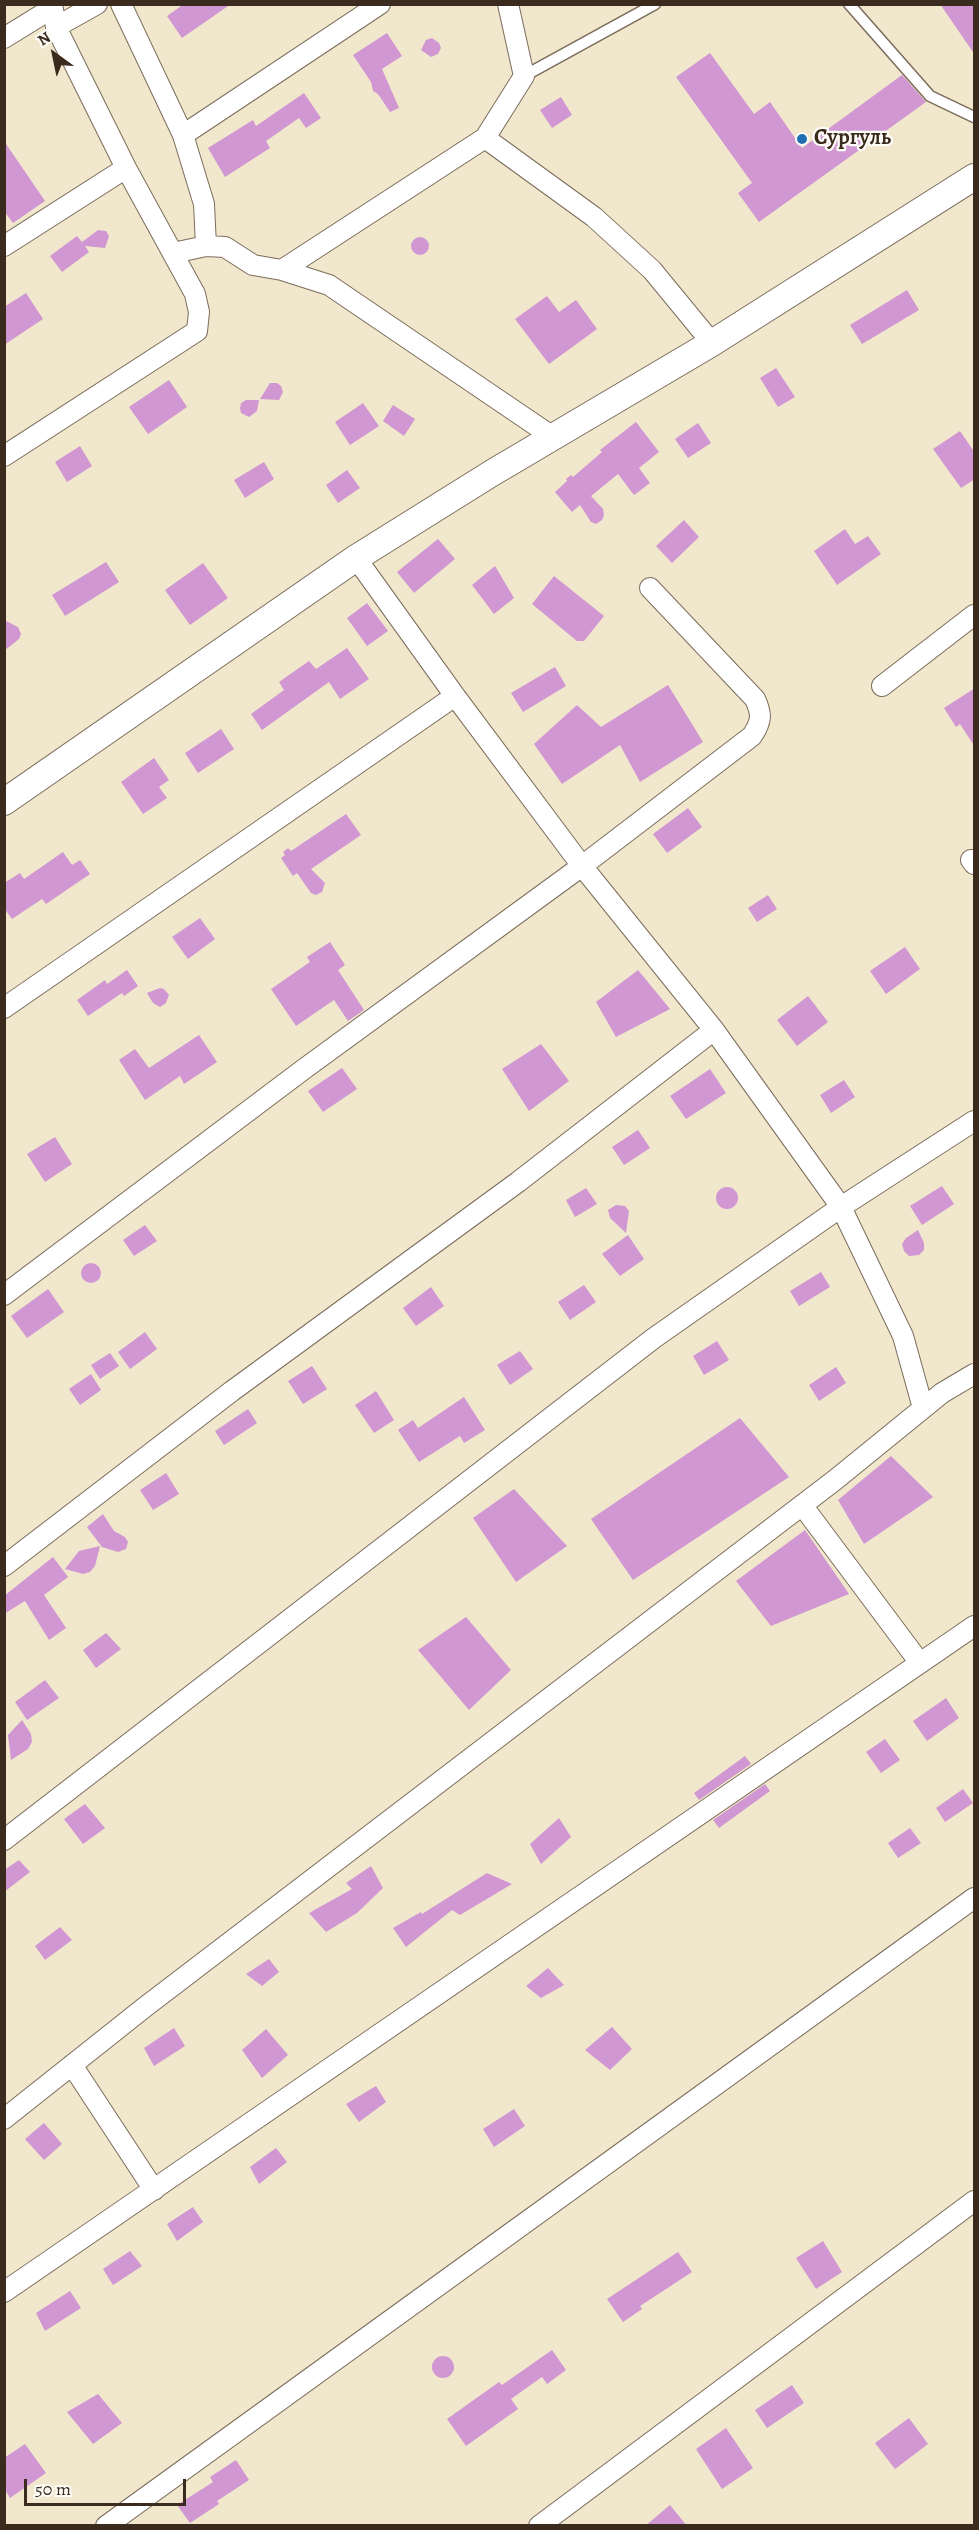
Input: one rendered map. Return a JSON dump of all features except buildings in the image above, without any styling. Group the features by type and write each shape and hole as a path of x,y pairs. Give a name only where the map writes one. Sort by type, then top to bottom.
{"street":[{"path":"4,38 53,14 97,4"},
{"path":"121,4 183,135 204,204 206,246"},
{"path":"183,135 380,4"},
{"path":"282,270 485,138 524,76 508,4"},
{"path":"4,456 197,332 199,312 195,294 126,168 53,14"},
{"path":"485,138 602,224 652,270 712,343"},
{"path":"4,246 126,168"},
{"path":"4,802 356,558 712,343 975,177"},
{"path":"172,253 206,246 225,247 254,266 282,270 329,285 553,437"},
{"path":"356,558 455,696 582,866 714,1030 841,1207 903,1336 923,1408"},
{"path":"4,1295 304,1069 582,866 752,736 759,726 762,714 754,699 650,588"},
{"path":"882,686 975,615"},
{"path":"4,1008 455,696"},
{"path":"4,1566 232,1391 518,1182 714,1030"},
{"path":"4,1840 654,1338 841,1207 975,1121"},
{"path":"4,2119 802,1505 942,1393 975,1374"},
{"path":"802,1505 920,1663"},
{"path":"4,2292 975,1626"},
{"path":"106,2526 975,1898"},
{"path":"72,2065 154,2190"},
{"path":"539,2526 975,2201"}],"lane":[{"path":"524,76 655,4"},
{"path":"849,4 930,96 975,117"}],"place":[{"name":"Сургуль","path":"802,139"}]}
